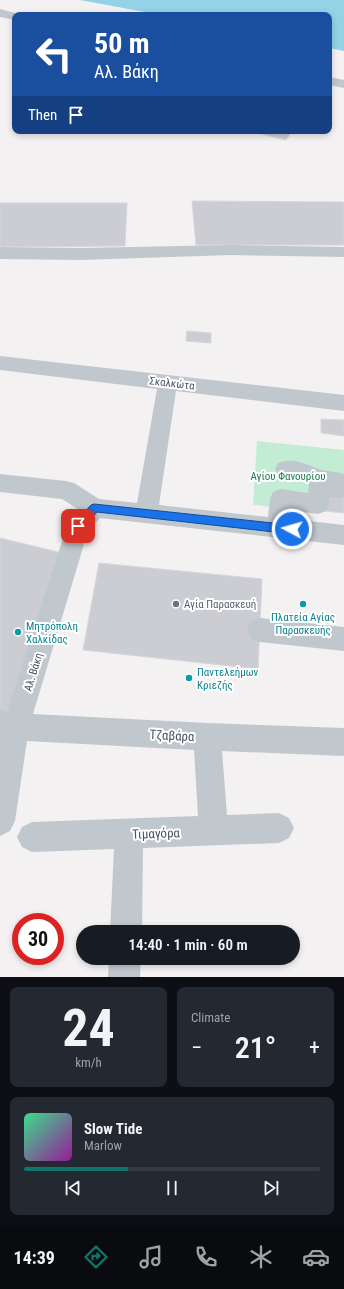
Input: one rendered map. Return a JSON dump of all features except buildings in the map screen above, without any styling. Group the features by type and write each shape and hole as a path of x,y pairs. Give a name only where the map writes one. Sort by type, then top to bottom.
{"street":[{"path":"0,13 12,15"},
{"path":"332,81 344,84"},
{"path":"0,253 81,254 231,250 344,252"},
{"name":"Σκαλκώτα","path":"0,363 344,403"},
{"path":"146,514 168,382"},
{"path":"279,528 284,472 308,473 318,479 344,481"},
{"path":"0,483 66,490 94,508 344,535"},
{"path":"281,499 318,504 318,487 344,489"},
{"name":"Αλ. Βάκη","path":"0,821 8,725 78,526 94,508"},
{"path":"260,630 344,639"},
{"name":"Τζαβάρα","path":"8,725 207,737 344,742"},
{"path":"207,737 213,830"},
{"name":"Τιμαγόρα","path":"32,837 279,828"},
{"path":"126,925 129,834"},
{"path":"124,977 125,965"}],"green space":[{"name":"Αγίου Φανουρίου","path":"257,441 344,450 344,491 321,512 253,505"}],"water":[{"path":"80,0 344,0 344,51 332,49 332,12 145,12"}],"place":[{"name":"Αγία Παρασκευή","path":"176,604"},
{"name":"Πλατεία Αγίας Παρασκευής","path":"303,604"},
{"name":"Μητρόπολη Χαλκίδας","path":"18,632"},
{"name":"Παντελεήμων Κριεζής","path":"189,678"}],"route":[{"path":"78,526 94,508 292,529"}]}
